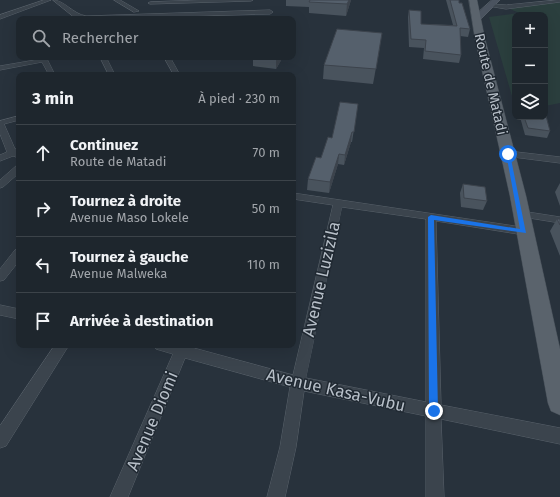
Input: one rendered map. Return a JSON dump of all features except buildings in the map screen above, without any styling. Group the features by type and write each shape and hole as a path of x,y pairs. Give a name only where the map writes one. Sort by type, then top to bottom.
{"main road":[{"name":"Route de Matadi","path":"483,7 508,154 560,403"}],"street":[{"path":"0,17 50,0"},
{"path":"55,0 76,16"},
{"path":"116,0 141,9 270,12"},
{"path":"141,9 156,0"},
{"path":"107,16 141,9 252,0"},
{"path":"483,7 506,7 560,1"},
{"path":"12,12 17,16"},
{"path":"0,68 38,60"},
{"path":"44,60 50,72"},
{"path":"104,60 110,72"},
{"path":"169,60 175,72"},
{"path":"16,119 0,123 16,151"},
{"path":"0,158 16,153"},
{"path":"508,154 560,160"},
{"path":"0,185 16,171"},
{"path":"296,196 524,231"},
{"name":"Avenue Luzizila","path":"276,497 288,446 298,383 338,202"},
{"path":"521,214 560,220"},
{"path":"431,217 435,497"},
{"path":"0,276 16,257"},
{"path":"0,310 16,313"},
{"path":"0,440 60,348"},
{"name":"Avenue Diomi","path":"119,497 183,348"},
{"name":"Avenue Kasa-Vubu","path":"186,348 298,383 560,436"}],"green space":[{"path":"560,2 560,103 548,105 548,12 517,12 508,8"},
{"path":"512,14 512,96 489,17"}],"route":[{"path":"434,411 431,217 524,231 518,196 508,154"}]}
